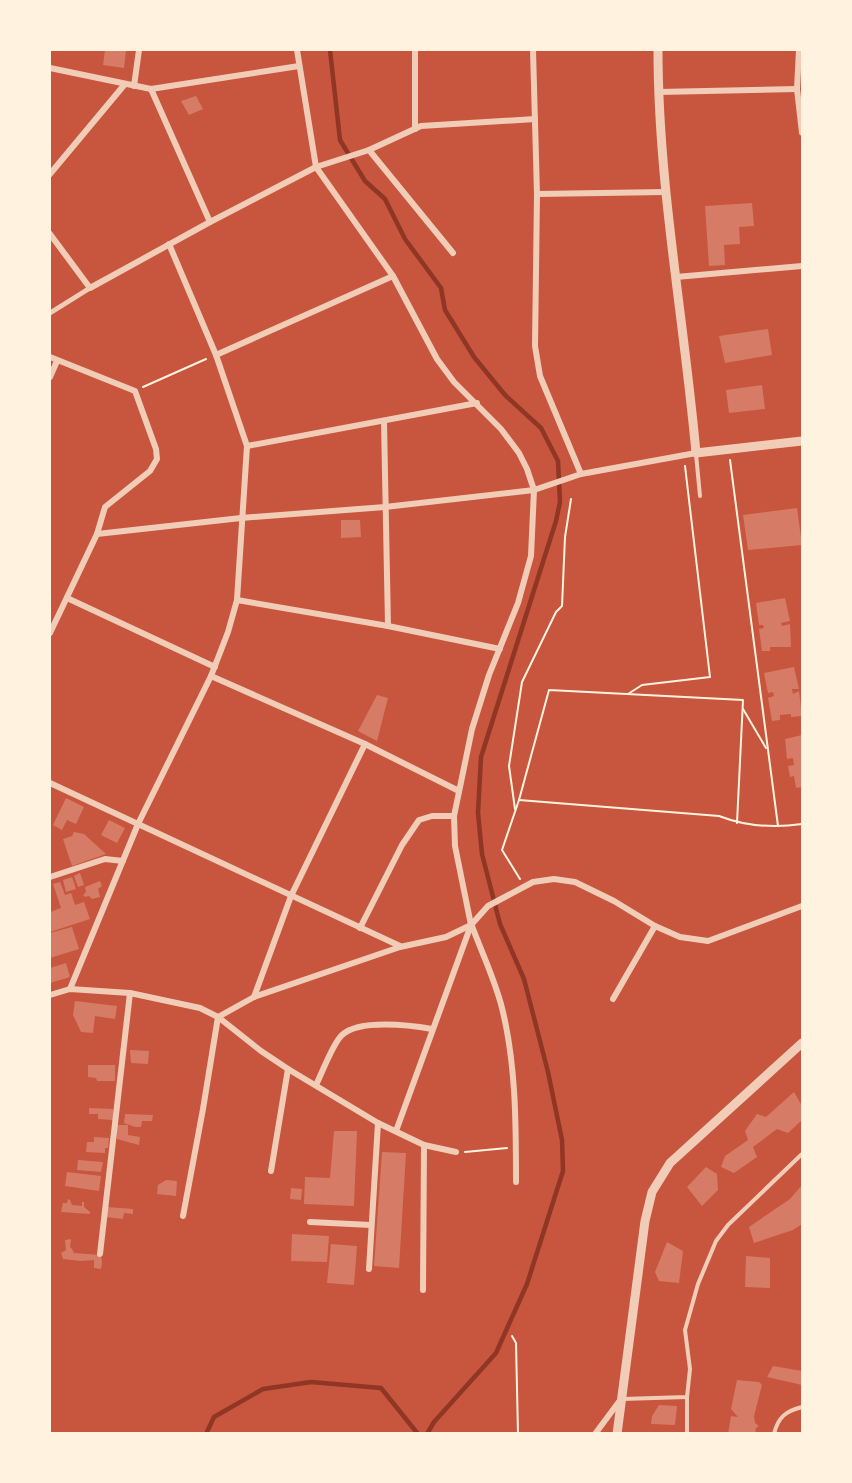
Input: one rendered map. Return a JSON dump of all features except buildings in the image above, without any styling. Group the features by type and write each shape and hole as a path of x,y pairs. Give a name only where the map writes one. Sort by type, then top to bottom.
{"street":[{"path":"134,86 140,50"},
{"path":"297,50 316,167 393,276 437,359 454,382 501,429 519,453 534,490 531,556 518,603 489,675 472,729 454,816 455,846 471,925 502,1008 509,1047 515,1108 516,1182"},
{"path":"415,50 415,129"},
{"path":"533,50 537,194 535,346 540,376 581,474"},
{"path":"658,50 658,92 665,192 696,453"},
{"path":"799,50 796,89 802,133"},
{"path":"50,68 151,89 299,66"},
{"path":"50,174 124,84"},
{"path":"151,89 210,222"},
{"path":"658,92 796,89"},
{"path":"50,313 169,244 316,167 366,151 421,126 535,119"},
{"path":"366,151 453,254"},
{"path":"537,194 665,192"},
{"path":"50,234 90,288"},
{"path":"70,989 138,824 212,676 237,600 247,446 216,355 169,244"},
{"path":"676,277 802,266"},
{"path":"216,355 393,276"},
{"path":"50,357 135,391 158,459 150,471 105,507 97,534 50,633"},
{"path":"50,377 57,360"},
{"path":"247,446 477,403"},
{"path":"384,422 388,626"},
{"path":"97,534 242,518 385,507 534,490 581,474 684,455 802,441"},
{"path":"67,597 215,666"},
{"path":"237,600 388,626 500,649"},
{"path":"212,676 365,744 459,791"},
{"path":"254,997 291,896 365,744"},
{"path":"50,783 400,946"},
{"path":"360,928 402,845 419,820 432,816 454,816"},
{"path":"50,877 105,859 123,861"},
{"path":"396,1131 471,925 488,906 533,882 554,879 575,882 614,901 655,926 680,937 708,941 802,906"},
{"path":"218,1017 254,997 400,946 446,937 471,925"},
{"path":"613,999 655,926"},
{"path":"50,995 70,989 130,993 200,1008 218,1017 288,1070 378,1123 424,1145 456,1152"},
{"path":"100,1254 130,993"},
{"path":"183,1216 204,1109 218,1017"},
{"path":"316,1085 340,1036 354,1027 397,1025 432,1029"},
{"path":"617,1434 645,1221 652,1192 670,1163 802,1044"},
{"path":"271,1170 288,1070"},
{"path":"369,1269 378,1123"},
{"path":"423,1290 424,1145"},
{"path":"310,1222 372,1225"},
{"path":"596,1434 621,1399"}],"lane":[{"path":"696,453 700,496"},
{"path":"687,1434 690,1369 685,1330 698,1284 716,1241 728,1225 802,1154"},
{"path":"621,1399 687,1397"},
{"path":"774,1434 776,1425 783,1414 802,1407"}],"path":[{"path":"135,391 216,355"},
{"path":"728,449 778,826"},
{"path":"628,694 642,685 710,677 684,455"},
{"path":"515,809 509,766 522,682 556,612 562,606 571,499"},
{"path":"524,887 502,850 519,800 549,690 743,700 737,823"},
{"path":"742,708 767,750"},
{"path":"519,800 719,816 737,823 778,826 802,824"},
{"path":"456,1152 516,1147"},
{"path":"512,1336 516,1343 518,1434"}],"waterway":[{"path":"330,50 340,140 365,181 385,199 405,239 441,288 445,310 474,357 505,395 541,428 558,461 560,502 556,521 481,757 478,813 482,854 500,924 524,979 548,1072 562,1140 563,1171 527,1284 496,1353 434,1422 427,1434"},
{"path":"206,1434 214,1417 263,1389 311,1382 381,1388 418,1434"}]}
